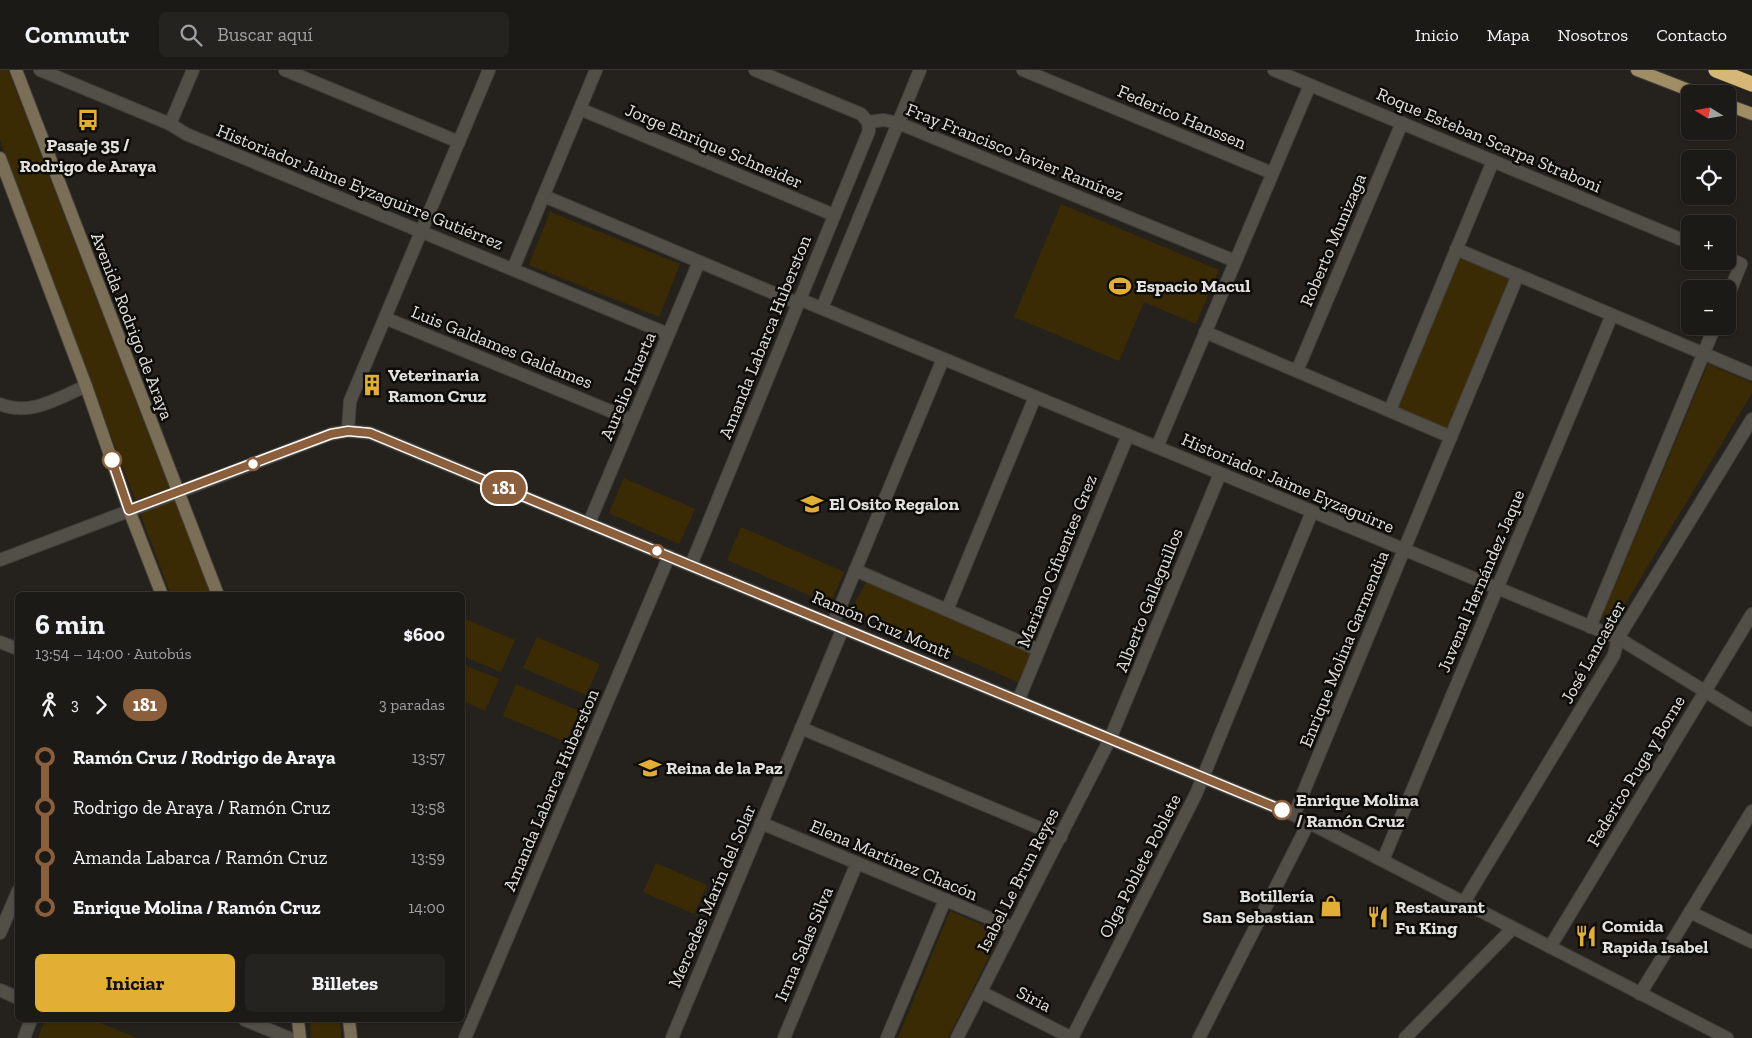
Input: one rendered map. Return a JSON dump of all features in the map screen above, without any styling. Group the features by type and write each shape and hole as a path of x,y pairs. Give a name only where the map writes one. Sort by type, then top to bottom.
{"highway":[{"path":"1716,70 1752,84"}],"main road":[{"path":"1637,70 1681,87"},
{"name":"Avenida Rodrigo de Araya","path":"18,71 217,592"},
{"path":"1736,108 1752,114"},
{"path":"0,158 161,592"},
{"path":"298,1022 300,1038"},
{"path":"349,1022 351,1038"}],"street":[{"name":"Historiador Jaime Eyzaguirre Gutiérrez","path":"40,70 170,124 186,134 668,334"},
{"path":"170,124 192,70"},
{"path":"285,70 459,142"},
{"path":"348,431 347,413 350,401 489,70"},
{"path":"513,269 596,70"},
{"path":"755,70 857,112 868,122"},
{"path":"822,308 920,70"},
{"name":"Federico Hanssen","path":"1023,70 1272,174"},
{"name":"Roque Esteban Scarpa Straboni","path":"1274,70 1681,239"},
{"path":"1156,447 1310,85"},
{"name":"Jorge Enrique Schneider","path":"580,109 834,215"},
{"name":"Fray Francisco Javier Ramírez","path":"868,122 884,120 898,123 1235,261"},
{"name":"Amanda Labarca Huberston","path":"690,565 868,135 868,122"},
{"name":"Roberto Munizaga","path":"1298,372 1402,123"},
{"path":"1390,410 1492,161"},
{"name":"Historiador Jaime Eyzaguirre","path":"544,196 699,262 798,301 822,308 1618,638 1752,720"},
{"path":"1456,249 1752,374"},
{"name":"Aurelio Huerta","path":"589,523 699,262"},
{"path":"1734,280 1741,264 1736,262"},
{"name":"Enrique Molina Garmendia","path":"1294,815 1518,275"},
{"name":"Juvenal Hernández Jaque","path":"1383,860 1612,315"},
{"name":"Luis Galdames Galdames","path":"385,318 632,420"},
{"path":"1205,332 1451,437"},
{"name":"José Lancaster","path":"1590,627 1711,335"},
{"name":"Mercedes Marín del Solar","path":"672,1038 801,728 838,626 855,570 943,359"},
{"path":"0,404 10,408 27,410 86,386"},
{"path":"948,610 1035,397"},
{"name":"José Lancaster","path":"1464,902 1614,655 1618,638 1752,418"},
{"name":"Ramón Cruz Montt","path":"0,560 177,491 331,434 359,431 381,437 1294,815 1727,1038"},
{"name":"Mariano Cifuentes Grez","path":"1018,701 1128,436"},
{"name":"Alberto Galleguillos","path":"1110,739 1220,474"},
{"name":"Olga Poblete Poblete","path":"1072,1038 1196,794 1312,512"},
{"name":"Amanda Labarca Huberston","path":"465,1038 670,556"},
{"path":"855,570 1039,650"},
{"name":"Federico Puga y Borne","path":"1550,946 1752,614"},
{"path":"0,642 15,648"},
{"path":"801,728 1061,836"},
{"name":"Isabel Le Brun Reyes","path":"957,1038 1110,739"},
{"path":"1640,994 1751,815"},
{"path":"1199,1038 1309,822"},
{"name":"Elena Martínez Chacón","path":"761,823 1013,928"},
{"name":"Irma Salas Silva","path":"784,1038 857,863"},
{"path":"15,898 2,927 15,927"},
{"path":"887,1038 945,900"},
{"path":"1690,912 1752,942"},
{"path":"1405,1038 1513,928"},
{"path":"0,990 15,997"},
{"name":"Siria","path":"981,992 1072,1038"},
{"path":"24,1038 30,1022"},
{"path":"250,1022 289,1038"},
{"path":"1702,1025 1709,1038"}],"shaded area":[{"path":"0,70 8,70 210,592 170,592 0,140"},
{"name":"Espacio Macul","path":"1061,204 1219,270 1196,324 1144,302 1119,361 1014,317"},
{"path":"550,212 680,264 659,317 529,265"},
{"path":"1459,255 1512,278 1450,431 1395,407"},
{"path":"1708,364 1752,383 1752,393 1613,624 1601,619"},
{"path":"624,478 695,509 679,544 609,513"},
{"path":"741,527 844,572 830,604 727,560"},
{"path":"866,582 1032,652 1018,682 851,610"},
{"path":"465,619 515,640 501,672 465,657"},
{"path":"537,637 600,664 586,695 523,668"},
{"path":"465,665 499,679 485,711 465,702"},
{"path":"516,684 579,711 566,742 503,716"},
{"path":"656,863 707,885 694,914 643,892"},
{"path":"950,911 1001,933 948,1038 898,1038"},
{"path":"44,1022 98,1022 137,1038 38,1038"},
{"path":"310,1022 340,1022 341,1038 311,1038"}],"bus line":[{"name":"181","path":"112,460 129,510 331,434 348,431 370,433 1282,810"}],"place":[{"name":"Pasaje 35 / Rodrigo de Araya","path":"88,120"},
{"name":"Espacio Macul","path":"1120,286"},
{"name":"Veterinaria Ramon Cruz","path":"372,385"},
{"name":"El Osito Regalon","path":"812,504"},
{"name":"Reina de la Paz","path":"650,768"},
{"name":"Enrique Molina / Ramón Cruz","path":"1282,810"},
{"name":"Botillería San Sebastian","path":"1331,906"},
{"name":"Restaurant Fu King","path":"1378,917"},
{"name":"Comida Rapida Isabel","path":"1586,936"}]}
